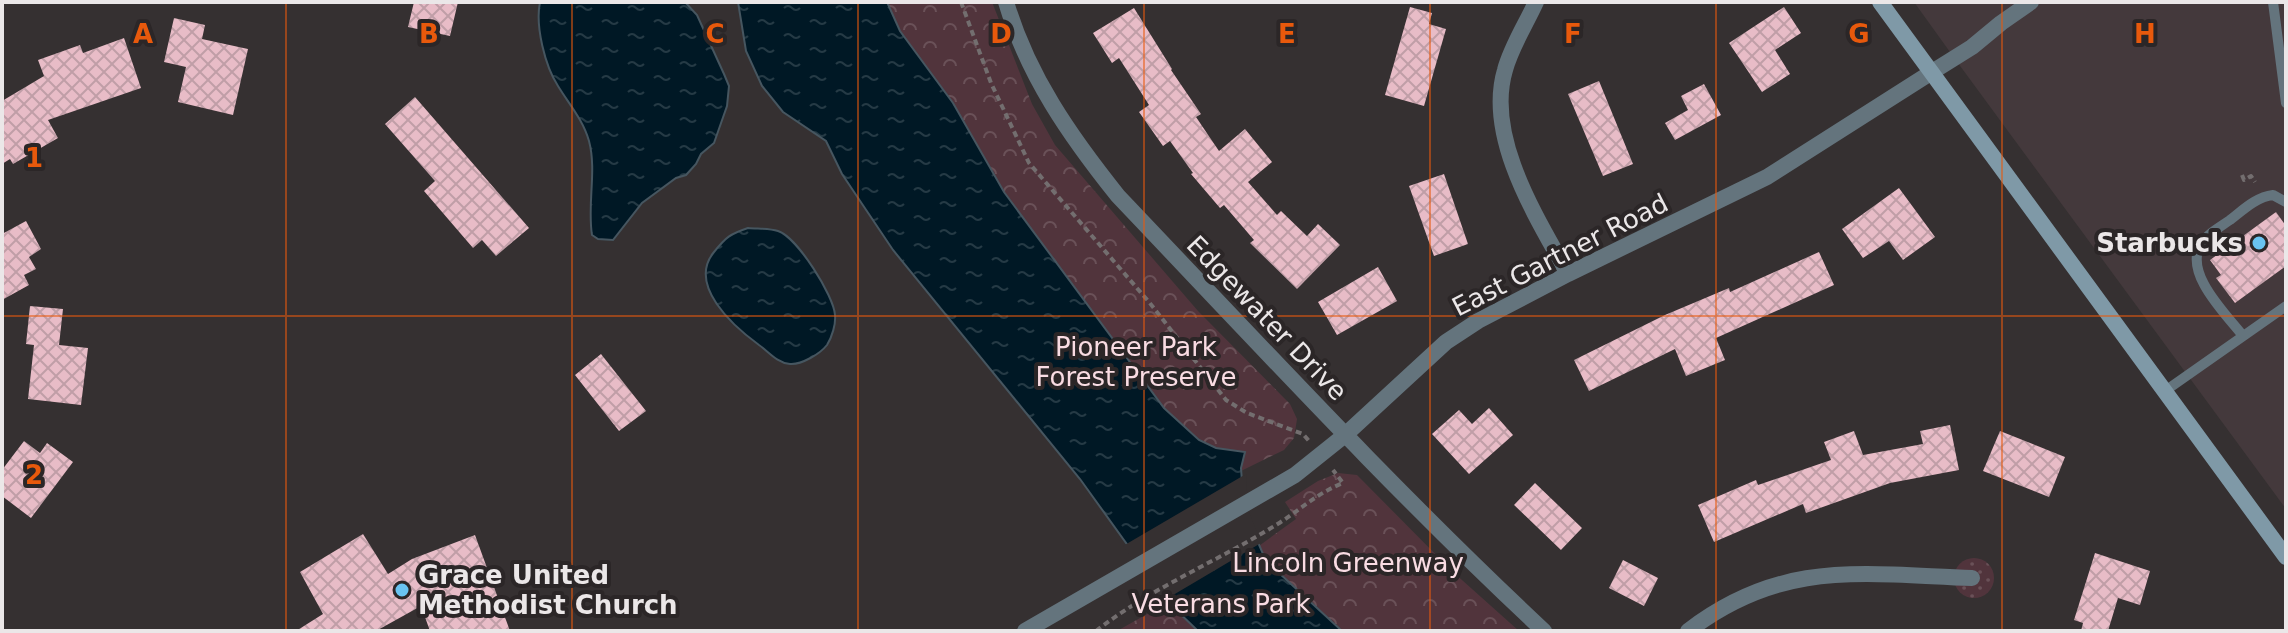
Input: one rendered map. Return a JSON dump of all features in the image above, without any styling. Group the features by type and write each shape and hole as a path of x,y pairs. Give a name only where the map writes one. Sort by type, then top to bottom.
{"main road":[{"path":"1880,2 2286,557"}],"street":[{"name":"Edgewater Drive","path":"1006,2 1044,92 1082,151 1118,196 1458,551 1544,631"},
{"path":"1536,2 1505,70 1501,96 1502,119 1523,188 1568,274"},
{"name":"East Gartner Road","path":"1025,631 1295,475 1345,435 1446,342 1478,321 1767,177 1972,47 2031,2"},
{"path":"1688,631 1752,593 1771,585 1810,577 1853,573 1972,578"}],"lane":[{"path":"2273,2 2286,103"},
{"path":"2243,336 2202,282 2195,263 2196,256 2205,238 2257,199 2273,195 2286,202"},
{"path":"2165,391 2286,306"}],"path":[{"path":"961,2 991,83 1029,163 1141,292 1226,400 1247,413 1303,434"},
{"path":"2242,175 2244,180 2251,176 2259,187"},
{"path":"1096,631 1127,607 1277,525 1312,499 1343,483 1338,476"}],"shaded area":[{"path":"1914,2 2286,2 2286,509 1955,59"}],"green space":[{"name":"Pioneer Park Forest Preserve","path":"836,2 992,2 1032,104 1055,145 1198,311 1290,404 1297,419 1294,438 1284,450 1174,511"},
{"name":"Lincoln Greenway","path":"1338,473 1357,475 1453,572 1519,631 1117,631 1227,569 1296,519 1285,502 1318,481"},
{"path":"1974,558 1988,564 1994,578 1988,592 1974,598 1960,592 1954,578 1960,564"}],"water":[{"path":"540,2 685,2 697,15 729,86 727,106 714,143 701,154 686,175 676,178 642,203 613,240 598,239 592,235 589,141 549,68 540,34"},
{"path":"738,2 887,2 900,31 953,103 1004,192 1164,408 1199,440 1216,448 1245,452 1241,468 1244,510 1266,561 1342,631 1198,631 1170,604 1080,479 893,250 842,174 826,141 783,112 762,86 746,51"},
{"path":"748,228 778,231 795,244 813,268 833,306 835,322 827,345 805,361 790,364 773,356 726,316 710,291 706,278 707,265 714,252 729,237"}],"pier":[{"path":"1246,474 1248,509 1261,543 1163,601 1123,546"}],"building":[{"path":"414,2 458,2 450,36 408,27"},
{"path":"1410,7 1432,13 1429,24 1446,29 1424,106 1385,95"},
{"path":"1784,7 1801,33 1775,50 1790,74 1762,92 1729,43"},
{"path":"1134,8 1201,114 1196,117 1219,151 1245,129 1272,162 1248,182 1277,215 1281,211 1307,236 1318,224 1340,245 1297,289 1250,243 1254,240 1224,205 1220,208 1191,174 1170,141 1163,146 1139,112 1149,105 1119,58 1112,63 1093,33"},
{"path":"174,18 205,25 202,39 248,49 233,115 178,102 186,67 164,62"},
{"path":"124,38 141,88 48,120 58,138 13,164 10,159 2,164 2,101 44,76 38,60 80,45 83,53"},
{"path":"1599,81 1633,164 1603,176 1568,94"},
{"path":"1704,84 1721,115 1675,140 1665,123 1688,110 1681,96"},
{"path":"415,97 529,228 496,256 482,240 473,248 424,191 435,181 385,124"},
{"path":"1444,174 1468,244 1434,256 1409,186"},
{"path":"1899,188 1935,237 1903,260 1889,241 1863,258 1842,229"},
{"name":"Starbucks","path":"2276,212 2286,226 2286,266 2235,303 2216,278 2221,275 2210,260"},
{"path":"26,221 41,249 29,257 36,269 24,275 29,285 2,300 2,234"},
{"path":"1819,252 1834,285 1716,338 1725,360 1686,376 1675,349 1589,391 1574,360 1665,315 1729,288 1730,292"},
{"path":"1378,267 1397,301 1337,335 1318,302"},
{"path":"30,306 63,309 59,345 88,348 81,405 28,399 34,345 26,344"},
{"path":"601,354 646,411 619,431 575,375"},
{"path":"1489,408 1513,435 1469,474 1432,434 1459,410 1472,424"},
{"path":"1950,425 1959,470 1890,483 1806,513 1803,504 1714,542 1698,505 1756,480 1758,485 1831,460 1824,442 1854,431 1863,455 1923,444 1920,431"},
{"path":"2000,431 2065,457 2049,497 1983,471"},
{"path":"24,441 40,453 47,443 73,462 31,518 2,496 2,470"},
{"path":"1535,483 1582,528 1561,550 1514,505"},
{"name":"Grace United Methodist Church","path":"363,534 388,574 412,559 475,535 510,631 430,631 421,606 376,631 296,631 323,614 300,572"},
{"path":"2095,553 2150,571 2140,605 2118,598 2108,631 2081,631 2083,623 2074,620"},
{"path":"1623,560 1658,578 1644,606 1609,588"}],"place":[{"name":"Starbucks","path":"2259,243"},
{"name":"Grace United Methodist Church","path":"402,590"}],"park label":[{"name":"Veterans Park","path":"1221,604"}]}
